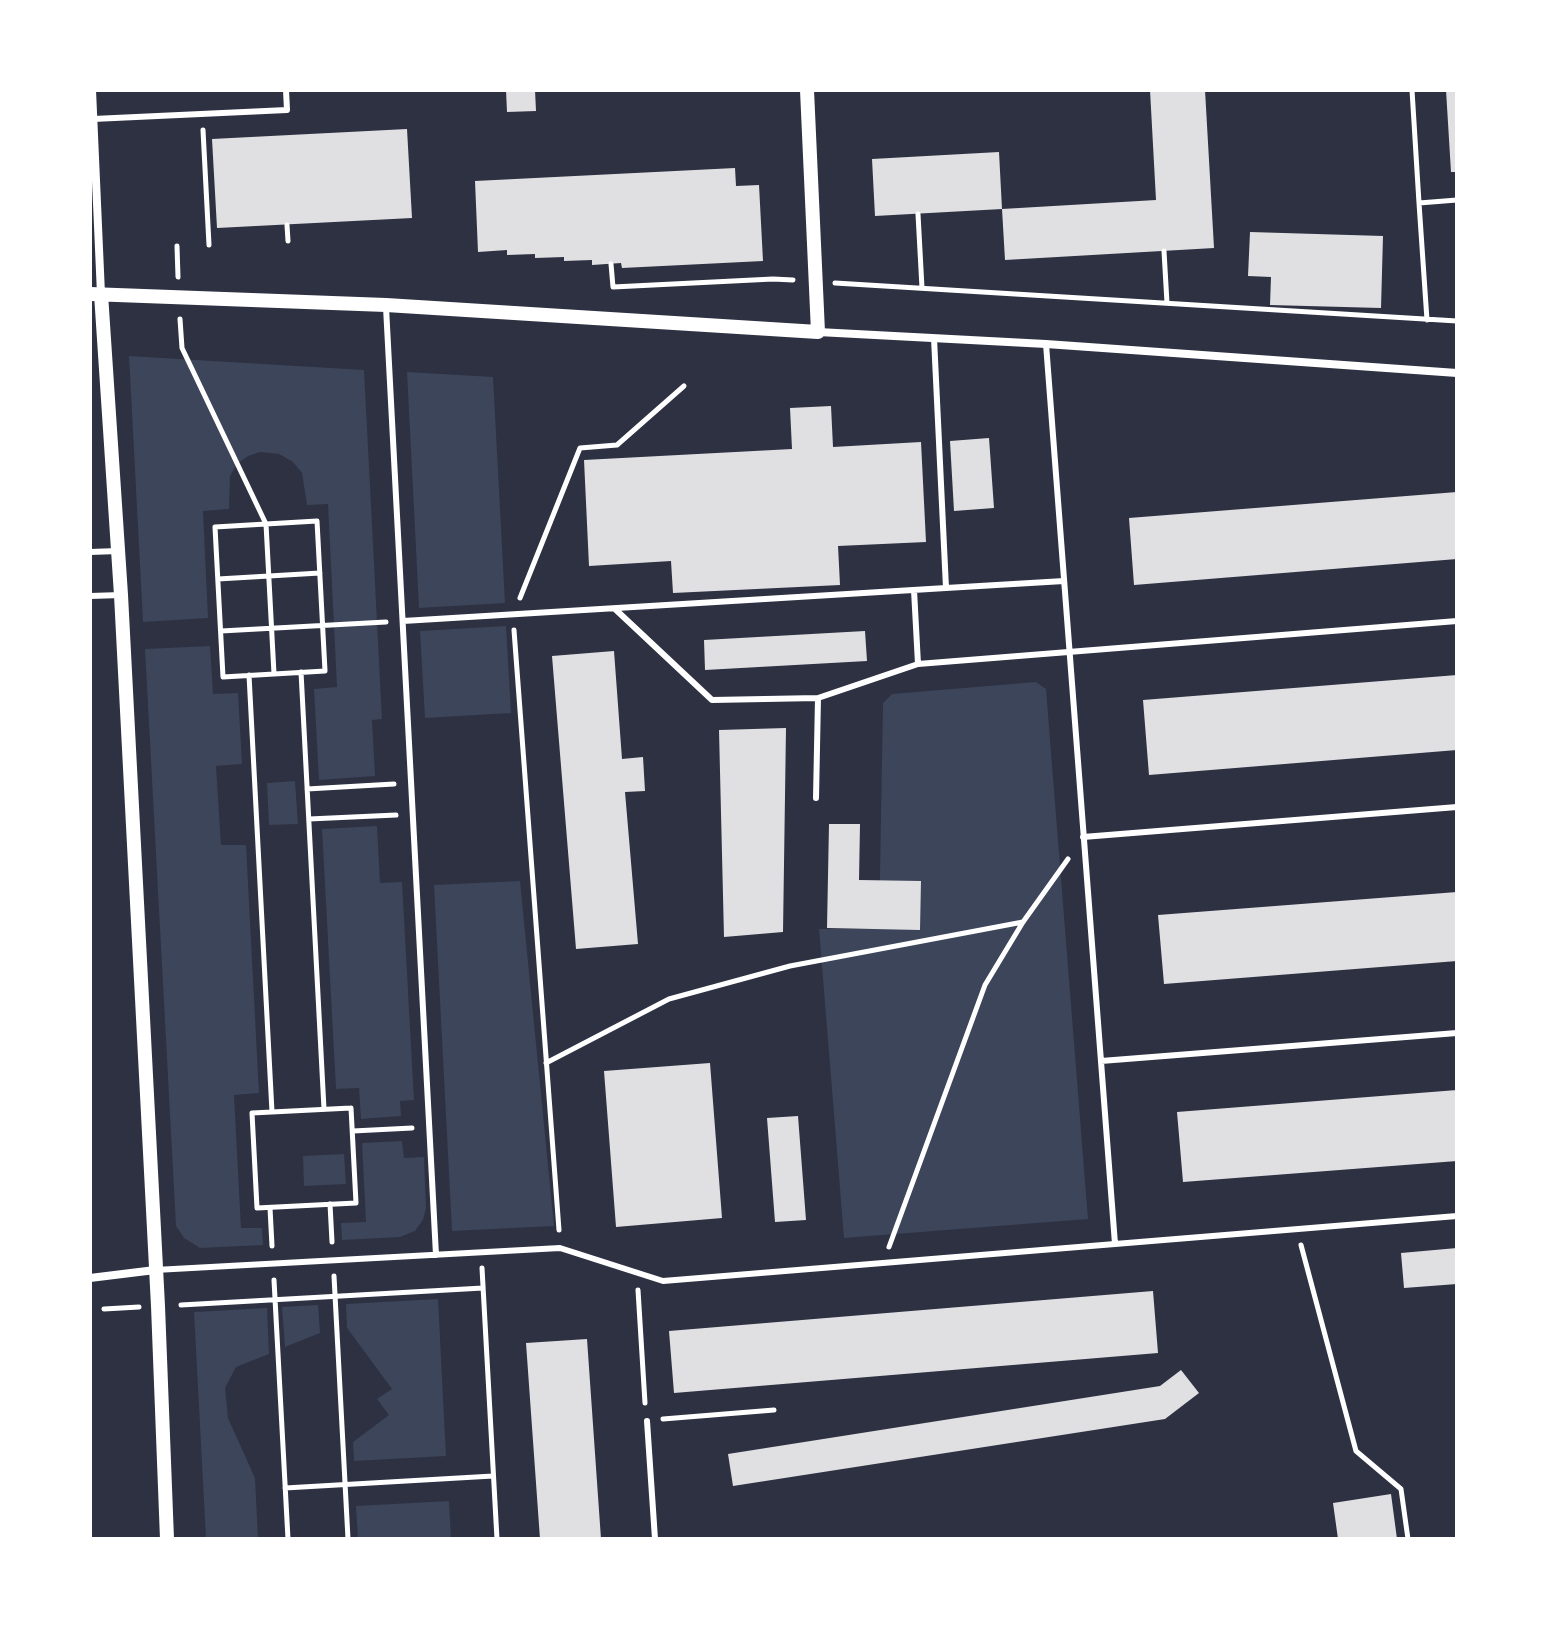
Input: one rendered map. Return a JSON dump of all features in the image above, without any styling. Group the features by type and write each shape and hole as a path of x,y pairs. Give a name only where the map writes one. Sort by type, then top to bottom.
{"street":[{"path":"92,90 96,294 121,595 167,1539"},
{"path":"807,90 818,332"},
{"path":"96,294 386,305 1046,344 1457,373"},
{"path":"90,1278 155,1270"}],"lane":[{"path":"93,119 287,110 286,90"},
{"path":"386,305 436,1255"},
{"path":"934,338 946,588"},
{"path":"1046,344 1115,1244"},
{"path":"90,552 118,551"},
{"path":"403,621 1064,581"},
{"path":"914,590 918,664"},
{"path":"90,596 121,595"},
{"path":"615,609 712,700 818,698 918,664 1457,621"},
{"path":"816,798 818,698"},
{"path":"1083,837 1457,807"},
{"path":"1101,1061 1457,1033"},
{"path":"155,1270 560,1248 663,1281 1457,1216"},
{"path":"647,1421 655,1539"}],"path":[{"path":"1412,90 1427,320"},
{"path":"202,114 209,245"},
{"path":"1419,203 1457,200"},
{"path":"918,214 922,288"},
{"path":"287,225 288,241"},
{"path":"1164,251 1167,303"},
{"path":"611,264 613,287 773,279 1457,321"},
{"path":"179,297 182,348 266,524 274,674"},
{"path":"560,1248 513,615 580,448 617,445 684,386"},
{"path":"317,521 320,573 325,671 223,677 215,527 317,521"},
{"path":"218,579 320,573"},
{"path":"221,631 403,621"},
{"path":"301,672 324,1109"},
{"path":"249,675 272,1112"},
{"path":"307,789 411,783"},
{"path":"309,819 413,814"},
{"path":"883,1263 985,985 1023,922 1083,837"},
{"path":"546,1063 669,999 790,966 1023,922"},
{"path":"351,1108 356,1203 257,1208 252,1113 324,1109 351,1108"},
{"path":"353,1131 429,1127"},
{"path":"330,1204 348,1539"},
{"path":"270,1208 288,1539"},
{"path":"1297,1229 1356,1451 1401,1489 1408,1539"},
{"path":"482,1252 497,1539"},
{"path":"636,1273 647,1421 774,1410"},
{"path":"104,1309 483,1288"},
{"path":"285,1488 493,1476"}],"shaded area":[{"path":"129,356 364,370 382,719 372,720 375,776 319,780 314,689 337,687 328,504 307,505 302,473 293,462 279,454 260,452 248,456 237,464 230,476 229,509 203,511 208,618 143,622"},
{"path":"407,372 493,377 505,603 419,608"},
{"path":"506,626 511,713 425,718 420,631"},
{"path":"210,646 213,694 238,693 242,764 216,766 221,845 246,845 259,1093 234,1095 241,1228 262,1228 263,1245 200,1248 184,1238 176,1226 145,649"},
{"path":"1036,682 1046,689 1088,1219 844,1238 819,929 879,929 883,703 892,694"},
{"path":"295,781 298,824 269,825 267,783"},
{"path":"377,826 380,883 402,882 414,1100 400,1101 401,1116 361,1119 359,1088 336,1089 322,829"},
{"path":"520,881 554,1226 452,1231 434,885"},
{"path":"402,1141 404,1158 424,1157 426,1208 423,1220 415,1231 400,1237 342,1240 341,1223 366,1222 362,1143"},
{"path":"344,1154 346,1184 304,1186 303,1156"},
{"path":"438,1299 446,1456 354,1461 353,1442 389,1415 377,1399 392,1389 347,1328 346,1304"},
{"path":"318,1305 320,1333 285,1347 282,1307"},
{"path":"267,1308 269,1354 236,1367 225,1388 228,1418 255,1478 258,1539 206,1539 194,1312"},
{"path":"449,1501 451,1539 358,1539 356,1506"}],"building":[{"path":"506,90 535,90 536,111 507,112"},
{"path":"1150,90 1205,90 1214,248 1005,260 1002,209 1156,200"},
{"path":"1446,90 1457,90 1457,172 1451,172"},
{"path":"407,129 412,218 217,228 212,139"},
{"path":"999,152 1002,209 875,216 872,159"},
{"path":"735,168 736,186 759,185 763,261 622,268 621,263 592,265 592,260 535,258 535,254 507,255 507,250 478,252 475,181"},
{"path":"1250,232 1383,236 1381,308 1270,305 1271,277 1248,276"},
{"path":"831,406 833,447 921,442 926,542 838,546 840,585 673,593 671,561 589,566 584,460 792,449 790,408"},
{"path":"989,438 994,508 954,511 950,441"},
{"path":"1457,492 1457,559 1134,585 1129,518"},
{"path":"865,631 867,661 705,670 704,640"},
{"path":"614,651 622,759 643,757 645,791 625,792 638,944 576,949 552,656"},
{"path":"1457,675 1457,750 1149,775 1143,700"},
{"path":"786,728 783,932 724,937 719,730"},
{"path":"829,824 860,824 859,880 921,881 920,930 827,928"},
{"path":"1457,892 1457,961 1164,984 1158,915"},
{"path":"710,1063 722,1218 616,1227 604,1071"},
{"path":"1457,1090 1457,1161 1183,1182 1177,1112"},
{"path":"798,1116 806,1220 775,1222 767,1118"},
{"path":"1457,1248 1457,1284 1404,1288 1401,1253"},
{"path":"1153,1291 1158,1353 674,1393 669,1331"},
{"path":"587,1339 601,1539 540,1539 526,1343"},
{"path":"1181,1370 1199,1393 1165,1419 733,1486 728,1454 1160,1386"},
{"path":"1391,1494 1397,1539 1338,1539 1333,1503"}]}
